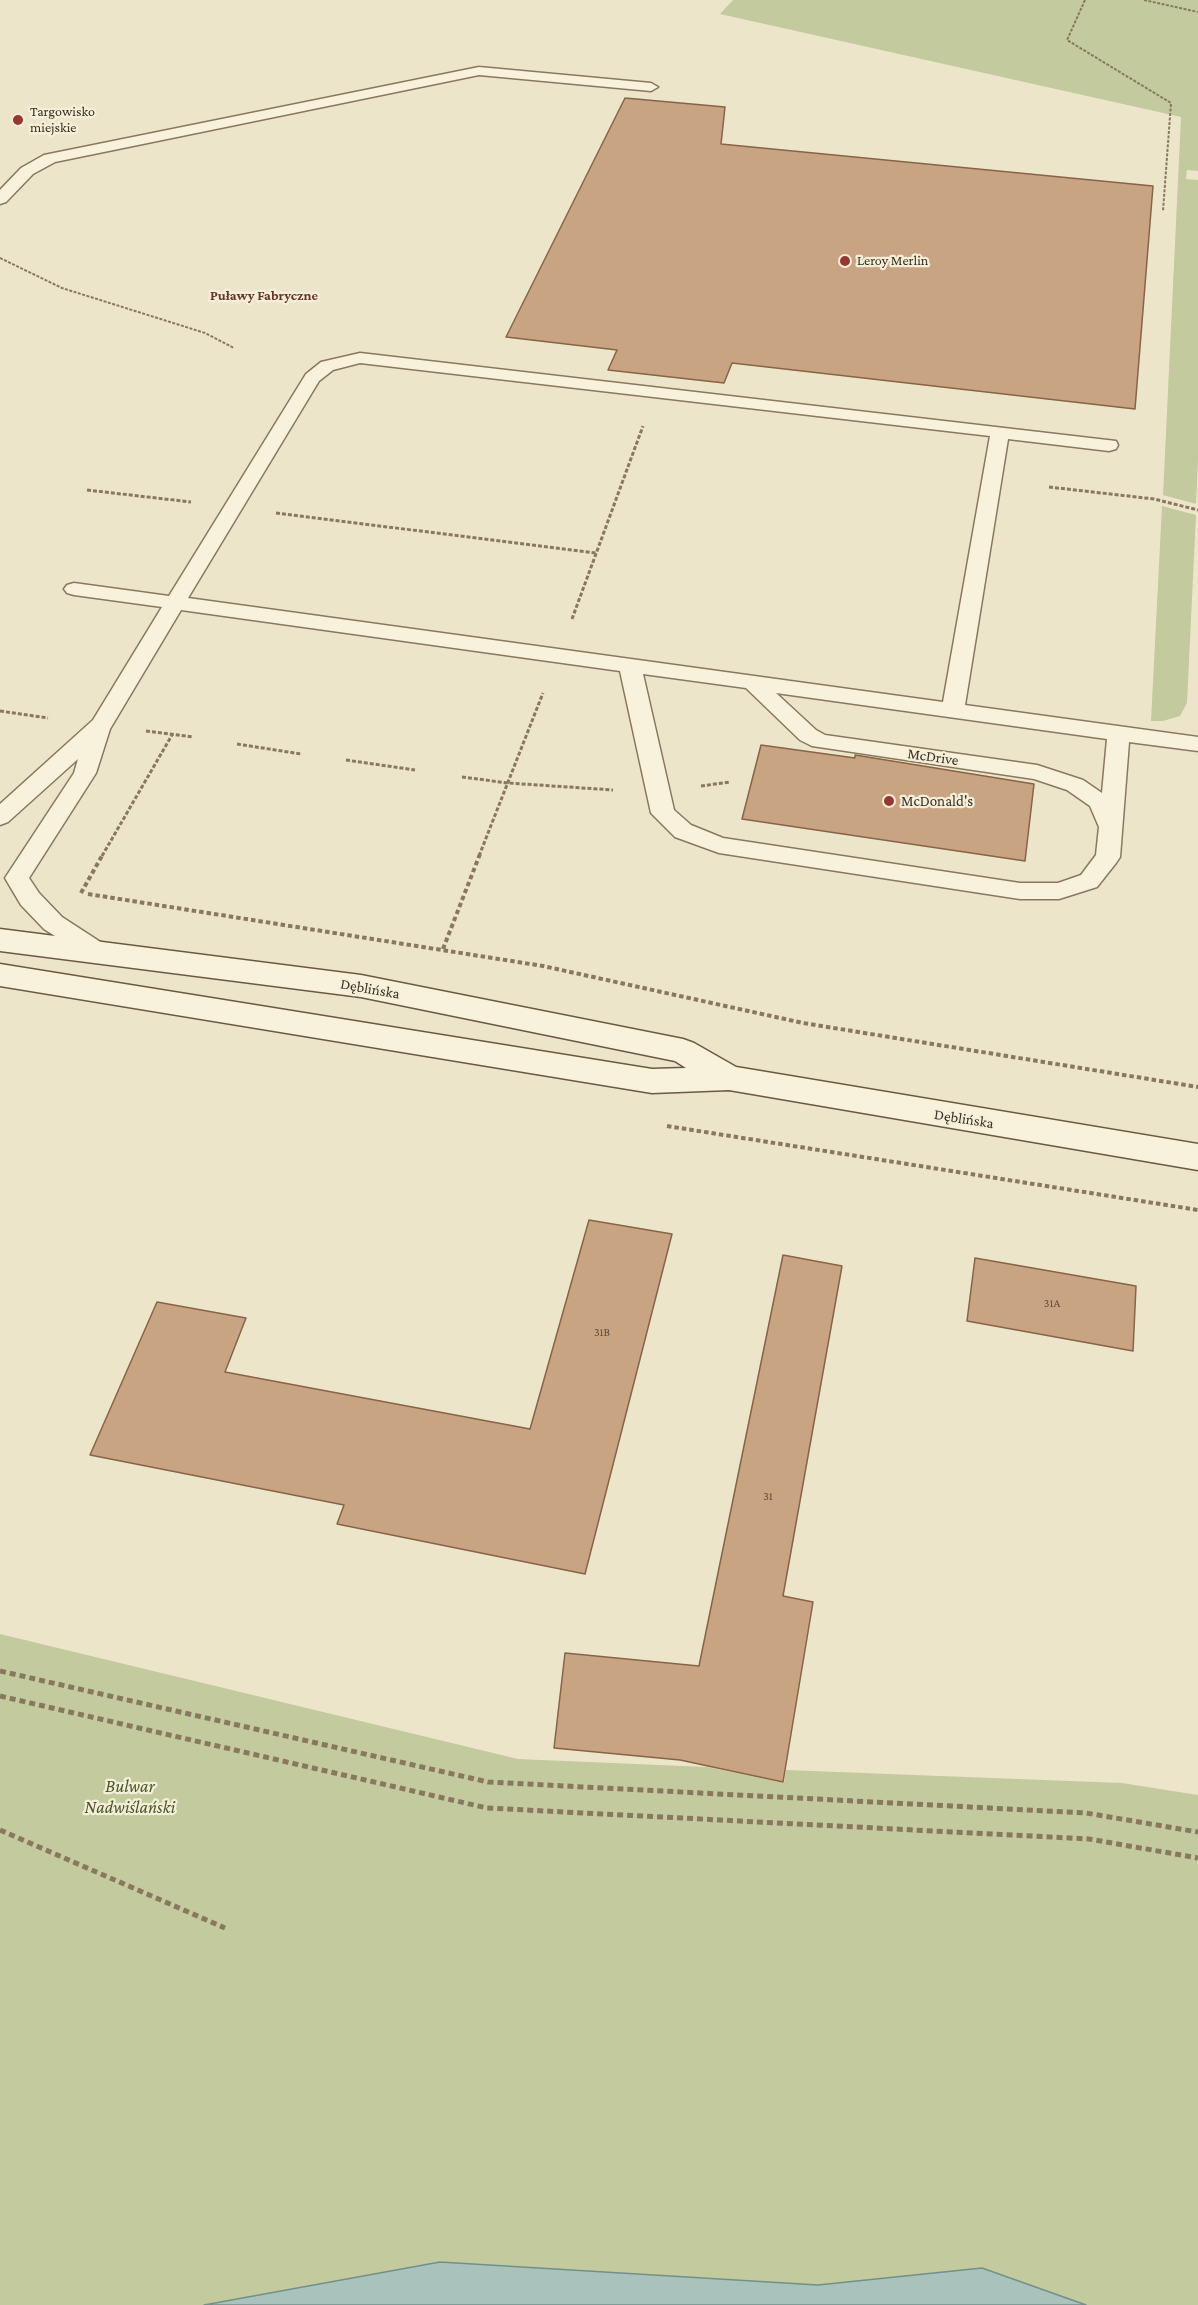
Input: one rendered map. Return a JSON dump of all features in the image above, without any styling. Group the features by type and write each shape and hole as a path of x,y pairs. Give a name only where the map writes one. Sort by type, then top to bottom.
{"main road":[{"name":"Dęblińska","path":"0,940 361,986 683,1051 729,1078"},
{"name":"Dęblińska","path":"0,975 652,1082 729,1078 1198,1156"}],"lane":[{"path":"0,199 27,171 50,158 479,71 651,87"},
{"path":"96,951 53,923 30,899 9,884 85,773 101,725 312,378 327,366 354,359 1109,445"},
{"path":"953,710 1000,432"},
{"path":"74,589 1198,744"},
{"path":"630,666 663,813 683,831 719,845 1020,891 1059,891 1089,881 1108,857 1119,733"},
{"name":"McDrive","path":"752,682 808,735 820,741 1037,772 1075,785 1100,802 1111,828"},
{"path":"0,817 101,725"}],"path":[{"path":"1085,0 1067,40 1171,103 1163,211"},
{"path":"1144,0 1198,12"},
{"path":"0,258 62,288 205,333 234,348"},
{"path":"1049,487 1154,499 1198,510"},
{"path":"87,490 596,553"},
{"path":"0,711 54,718"},
{"path":"138,730 193,737"},
{"path":"80,893 172,735"},
{"path":"237,744 301,754"},
{"path":"346,760 416,770"},
{"path":"462,777 508,783 628,791 730,782"},
{"path":"70,890 532,964 803,1023 1198,1087"},
{"path":"0,1671 488,1782 1086,1813 1198,1832"},
{"path":"0,1696 487,1808 1089,1839 1198,1858"},
{"path":"0,1830 225,1928"}],"green space":[{"path":"733,0 1198,0 1198,171 1187,170 1186,179 1198,180 1196,504 1163,495 1181,117 720,14"},
{"path":"1162,506 1196,515 1187,703 1180,716 1163,721 1151,721"},
{"name":"Bulwar Nadwiślański","path":"0,1634 518,1759 707,1767 784,1783 786,1770 1122,1783 1198,1795 1198,2305 1086,2305 982,2268 818,2285 440,2262 204,2305 0,2305"}],"water":[{"path":"440,2262 818,2285 982,2268 1086,2305 204,2305"}],"building":[{"name":"Leroy Merlin","path":"625,98 725,107 721,144 1153,186 1135,409 732,363 724,383 608,370 617,350 506,337"},
{"name":"McDonald's","path":"761,745 855,758 855,755 1034,784 1025,861 742,819"},
{"path":"589,1220 672,1234 585,1574 337,1524 344,1505 90,1455 157,1302 246,1318 225,1372 530,1429"},
{"path":"783,1255 842,1266 783,1596 813,1602 783,1782 680,1760 554,1748 565,1653 699,1666"},
{"path":"975,1258 1136,1286 1133,1351 967,1321"}],"place":[{"name":"Targowisko miejskie","path":"18,120"},
{"name":"Leroy Merlin","path":"845,261"},
{"name":"McDonald's","path":"889,801"}],"district":[{"name":"Puławy Fabryczne","path":"264,296"}]}
